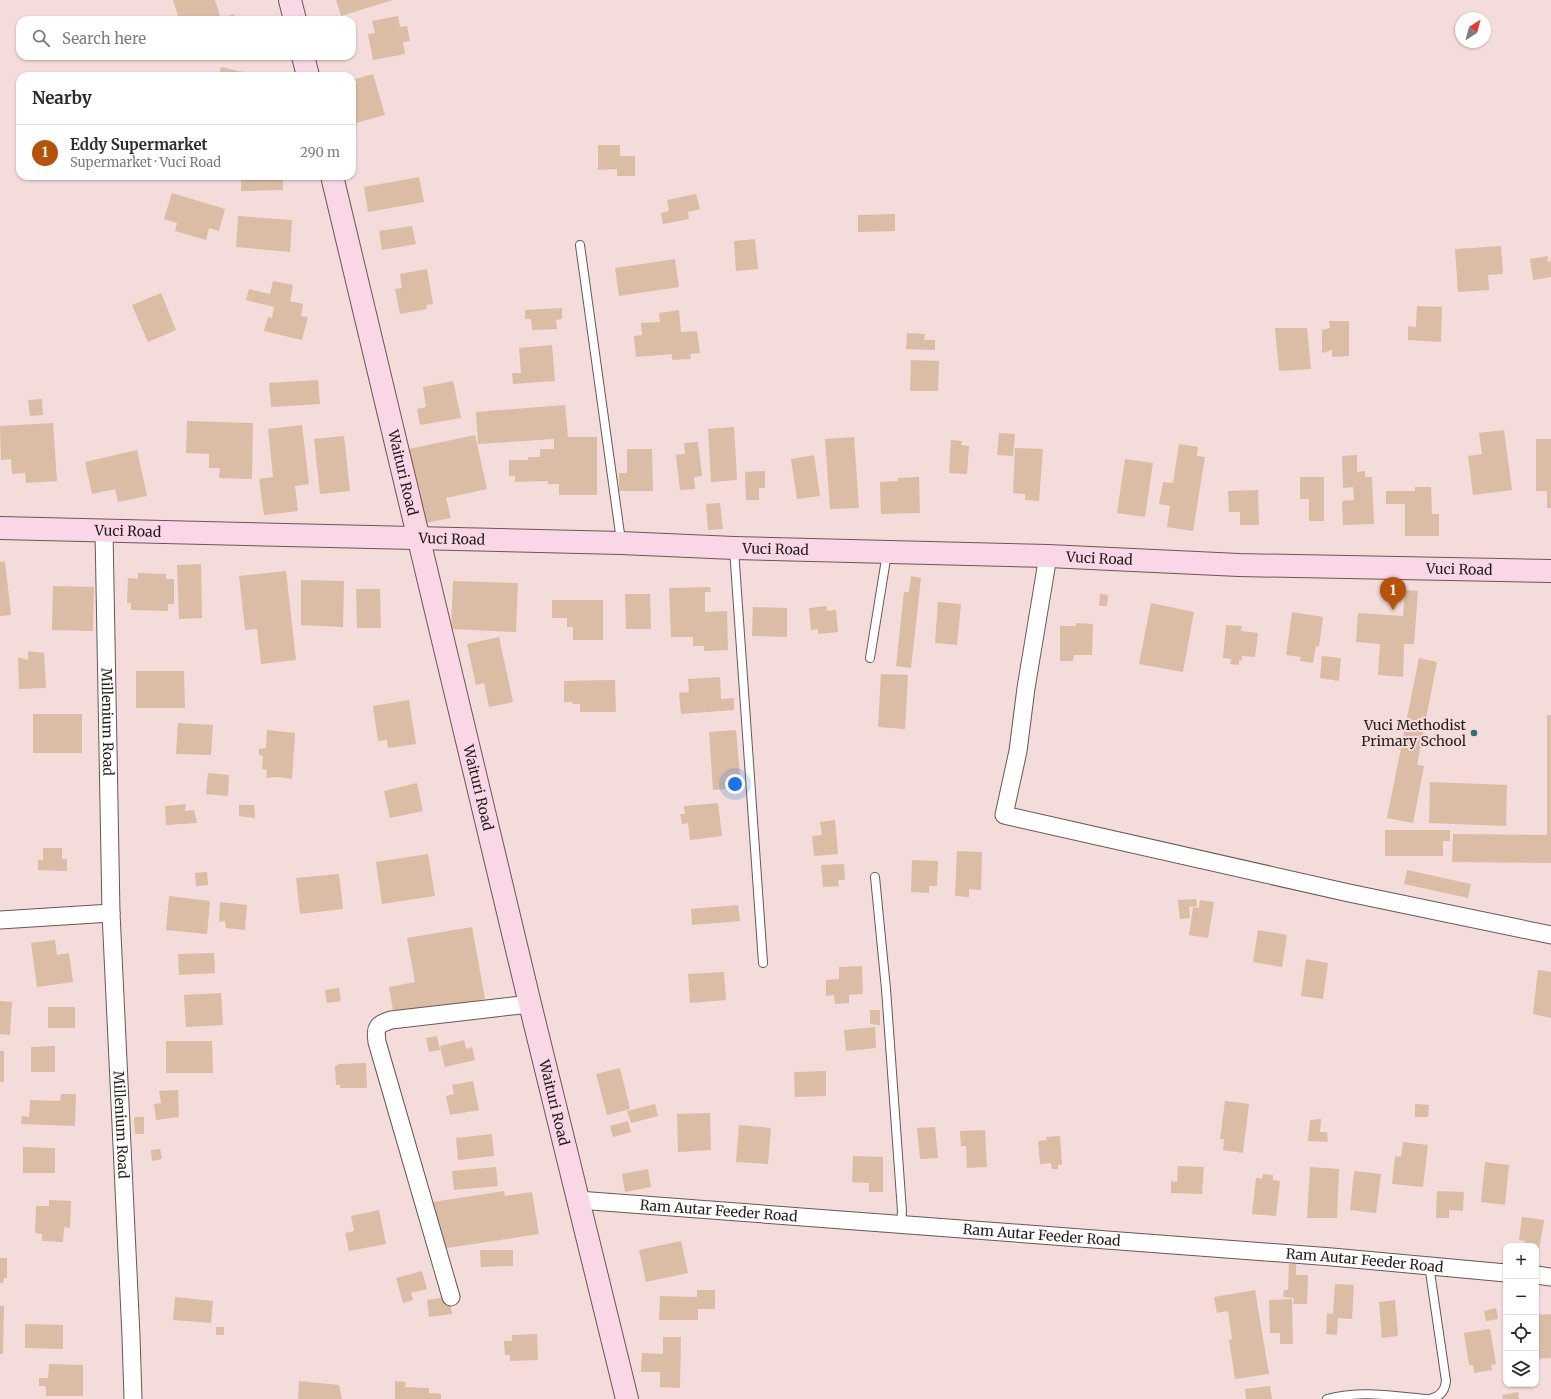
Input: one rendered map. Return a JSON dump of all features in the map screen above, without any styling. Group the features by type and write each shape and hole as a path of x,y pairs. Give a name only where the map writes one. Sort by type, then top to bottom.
{"main road":[{"path":"290,0 294,16"},
{"path":"305,60 307,72"},
{"name":"Waituri Road","path":"333,180 530,1004 627,1399"},
{"name":"Vuci Road","path":"0,528 621,543 734,548 1048,556 1239,565 1551,571"}],"street":[{"name":"Millenium Road","path":"104,531 111,913 133,1399"},
{"path":"1048,556 1026,688 1018,751 1004,815 1349,893 1551,934"},
{"path":"0,920 111,913"},
{"path":"451,1297 377,1042 376,1032 381,1024 391,1020 530,1004"},
{"name":"Ram Autar Feeder Road","path":"578,1200 1332,1257 1503,1272"},
{"path":"1539,1275 1551,1277"}],"lane":[{"path":"580,245 621,543"},
{"path":"734,548 763,963"},
{"path":"870,658 888,552"},
{"path":"875,877 886,997 902,1211 901,1224"},
{"path":"1429,1266 1446,1381 1444,1391 1440,1395 1430,1399"},
{"path":"1327,1399 1362,1393 1426,1399"}],"building":[{"path":"173,0 215,0 220,16 188,16 178,16"},
{"path":"336,0 393,0 341,16"},
{"path":"398,16 400,27 407,26 410,41 403,42 405,54 373,60 368,34 375,33 372,21"},
{"path":"221,67 243,72 220,72"},
{"path":"373,74 385,115 356,123 356,79"},
{"path":"598,145 620,145 620,156 635,156 635,176 617,176 617,169 598,170"},
{"path":"419,177 424,202 368,212 364,187"},
{"path":"241,180 283,180 283,190 241,191"},
{"path":"172,193 225,209 219,231 209,228 206,240 175,231 177,223 164,219"},
{"path":"696,194 700,209 688,212 689,219 663,224 661,213 669,211 667,200"},
{"path":"895,214 895,231 858,232 858,215"},
{"path":"238,216 292,220 290,252 236,247"},
{"path":"412,226 416,244 382,250 379,231"},
{"path":"755,239 758,269 736,271 734,241"},
{"path":"1501,246 1503,274 1488,275 1489,290 1458,292 1455,249"},
{"path":"1548,256 1547,262 1551,261 1551,277 1533,280 1530,259"},
{"path":"675,259 679,287 619,296 615,268"},
{"path":"427,269 433,304 426,305 427,309 400,314 395,289 402,288 400,274"},
{"path":"273,281 293,285 290,301 303,304 301,316 308,317 302,340 264,331 268,317 272,318 274,307 246,300 249,289 270,294"},
{"path":"161,293 176,330 148,342 132,305"},
{"path":"1417,306 1442,307 1441,342 1408,340 1408,326 1416,327"},
{"path":"562,308 562,319 556,320 557,329 532,330 531,319 525,319 525,310"},
{"path":"679,310 681,332 697,331 700,353 690,354 691,359 672,360 672,354 636,357 634,336 642,335 641,323 660,322 659,313"},
{"path":"1329,321 1349,321 1349,356 1332,357 1332,350 1322,353 1322,330 1330,328"},
{"path":"1275,328 1307,328 1311,369 1279,371"},
{"path":"907,333 925,334 924,340 935,340 935,350 906,349"},
{"path":"552,345 555,381 513,384 512,373 521,373 519,348"},
{"path":"911,360 939,361 938,391 910,391"},
{"path":"318,380 320,404 271,407 269,383"},
{"path":"453,381 461,418 420,425 417,409 426,407 423,387"},
{"path":"42,399 43,415 30,416 28,400"},
{"path":"565,405 568,437 597,437 597,495 559,495 559,484 548,484 548,481 515,482 515,476 509,476 509,460 528,460 528,457 540,457 540,449 554,449 554,439 478,444 476,412"},
{"path":"187,421 253,423 252,479 219,478 220,468 209,468 209,454 186,453"},
{"path":"53,423 57,481 26,483 25,473 12,474 11,459 1,460 0,426"},
{"path":"302,425 309,484 295,486 298,511 264,515 259,479 273,477 268,429"},
{"path":"734,427 737,480 711,482 708,429"},
{"path":"1504,430 1512,490 1473,495 1468,456 1482,454 1479,433"},
{"path":"999,433 1015,434 1013,456 997,455"},
{"path":"475,435 487,489 446,498 451,518 425,523 409,449"},
{"path":"344,436 350,491 320,494 314,439"},
{"path":"854,437 859,508 830,509 825,439"},
{"path":"1536,439 1551,439 1551,508 1547,508 1547,491 1536,491"},
{"path":"951,440 962,441 961,445 969,446 967,474 949,473"},
{"path":"698,442 702,476 694,477 695,489 680,490 676,455 685,454 684,443"},
{"path":"1179,444 1198,447 1197,456 1205,457 1193,531 1167,527 1170,506 1159,504 1163,482 1173,483"},
{"path":"1015,448 1043,449 1039,501 1025,500 1025,494 1013,493"},
{"path":"627,449 652,449 653,491 619,491 619,473 627,473"},
{"path":"137,450 147,496 118,502 115,489 92,494 85,462"},
{"path":"814,455 820,496 797,499 791,459"},
{"path":"1357,455 1357,472 1365,471 1365,477 1372,477 1374,524 1343,525 1342,501 1354,500 1353,487 1343,488 1342,456"},
{"path":"1125,459 1153,463 1145,517 1117,513"},
{"path":"765,471 765,488 759,488 759,500 746,500 745,472"},
{"path":"919,477 920,513 881,514 880,482 898,481 898,478"},
{"path":"1300,477 1324,477 1324,521 1309,521 1309,499 1300,499"},
{"path":"1415,487 1431,487 1432,514 1439,514 1439,536 1405,536 1405,504 1386,504 1386,491 1415,491"},
{"path":"1258,490 1259,525 1240,525 1240,512 1229,512 1228,491"},
{"path":"720,503 723,529 708,530 706,504"},
{"path":"5,561 11,615 0,616 0,562"},
{"path":"201,564 202,618 179,619 177,565"},
{"path":"286,571 296,660 261,664 257,629 245,630 239,576"},
{"path":"138,573 166,574 166,579 174,579 174,604 168,604 168,611 131,610 131,603 127,603 128,578 138,579"},
{"path":"911,576 921,578 911,668 896,666 904,592 909,592"},
{"path":"301,580 344,581 343,627 301,625"},
{"path":"453,581 518,583 516,632 451,629"},
{"path":"53,586 94,587 93,631 52,630"},
{"path":"710,587 711,592 705,592 705,612 727,611 728,650 704,651 704,646 693,646 693,637 671,637 669,588"},
{"path":"356,589 380,589 381,628 357,628"},
{"path":"1405,590 1418,591 1414,644 1404,644 1403,677 1378,675 1380,644 1356,642 1358,613 1403,616"},
{"path":"625,594 650,594 651,629 626,629"},
{"path":"1100,594 1108,595 1107,606 1099,606"},
{"path":"552,600 603,600 603,640 573,640 573,627 567,627 567,618 552,618"},
{"path":"938,602 961,604 957,645 935,643"},
{"path":"1151,603 1194,612 1183,672 1139,664"},
{"path":"826,606 827,611 836,610 838,632 818,634 818,629 811,630 809,608"},
{"path":"753,607 787,608 787,637 752,636"},
{"path":"1292,612 1323,617 1319,647 1316,646 1313,663 1300,661 1301,657 1286,655"},
{"path":"1076,623 1093,624 1092,655 1074,655 1073,661 1060,661 1060,626 1076,626"},
{"path":"1226,625 1242,626 1241,631 1258,633 1255,657 1242,656 1242,661 1239,660 1239,665 1230,664 1231,659 1223,658"},
{"path":"499,637 513,702 489,707 484,683 476,685 467,644"},
{"path":"28,651 44,653 46,688 19,689 18,657 28,660"},
{"path":"1322,656 1341,658 1339,681 1320,678"},
{"path":"1419,658 1437,662 1417,765 1424,766 1413,823 1387,818"},
{"path":"136,671 184,671 185,708 136,708"},
{"path":"881,674 908,675 905,729 878,727"},
{"path":"720,677 721,699 734,698 734,710 681,714 679,693 689,692 688,679"},
{"path":"615,680 616,712 580,712 580,704 564,702 564,681"},
{"path":"409,700 416,744 388,748 387,740 378,741 373,706"},
{"path":"33,714 82,714 82,753 33,753"},
{"path":"1547,715 1551,715 1551,863 1452,862 1453,834 1547,835"},
{"path":"178,723 213,725 211,755 176,754"},
{"path":"267,730 295,733 292,779 278,777 266,778 267,770 262,769 263,756 259,755 259,749 266,748"},
{"path":"736,730 741,788 713,790 709,732"},
{"path":"208,773 229,775 228,796 206,794"},
{"path":"1430,782 1507,785 1506,826 1429,823"},
{"path":"417,783 423,811 390,818 384,791"},
{"path":"718,803 722,836 690,840 688,823 682,824 680,814 685,814 684,806"},
{"path":"186,804 185,811 194,810 197,823 166,825 165,806"},
{"path":"239,805 254,805 255,818 239,816"},
{"path":"835,820 838,854 814,856 812,836 822,835 820,822"},
{"path":"1385,830 1450,830 1450,841 1443,841 1443,856 1385,856"},
{"path":"43,848 62,848 62,859 67,859 67,871 38,870 38,860 43,860"},
{"path":"957,851 982,852 981,890 969,889 969,897 955,896"},
{"path":"428,854 435,896 382,904 376,862"},
{"path":"912,860 938,861 937,886 929,886 929,893 911,892"},
{"path":"844,864 845,880 838,880 839,886 823,887 821,865"},
{"path":"1407,870 1471,884 1468,898 1404,884"},
{"path":"207,872 208,885 196,886 195,873"},
{"path":"339,874 343,909 300,914 296,878"},
{"path":"169,896 210,901 207,934 166,930"},
{"path":"1196,899 1197,906 1189,907 1190,918 1180,919 1178,900"},
{"path":"1200,900 1214,902 1208,938 1189,935 1193,907 1199,908"},
{"path":"220,902 247,905 245,930 226,928 225,921 219,922"},
{"path":"738,905 740,921 692,925 691,909"},
{"path":"472,927 485,999 394,1016 389,987 415,982 407,938"},
{"path":"1258,930 1287,935 1282,967 1253,962"},
{"path":"55,940 57,955 69,953 73,982 37,987 31,943"},
{"path":"214,953 215,973 179,975 178,954"},
{"path":"1306,959 1328,963 1323,999 1301,996"},
{"path":"862,966 863,994 849,995 849,1003 835,1004 834,995 826,996 826,980 839,979 839,967"},
{"path":"1538,970 1551,972 1551,1018 1533,1014"},
{"path":"724,972 726,1000 690,1003 688,974"},
{"path":"339,988 341,1001 327,1003 325,990"},
{"path":"221,993 223,1025 186,1027 184,995"},
{"path":"0,1001 12,1002 10,1035 0,1034"},
{"path":"48,1007 75,1007 75,1028 48,1028"},
{"path":"870,1010 880,1010 880,1025 870,1024"},
{"path":"875,1027 876,1048 846,1051 844,1030"},
{"path":"437,1036 440,1050 429,1052 426,1038"},
{"path":"464,1040 466,1049 472,1047 475,1060 445,1067 440,1046"},
{"path":"166,1041 212,1041 213,1073 166,1073"},
{"path":"55,1046 55,1072 31,1072 31,1047"},
{"path":"0,1051 4,1051 4,1082 0,1082"},
{"path":"366,1063 367,1088 340,1088 340,1085 336,1085 335,1066 338,1064"},
{"path":"620,1068 630,1109 607,1115 596,1074"},
{"path":"826,1071 826,1096 795,1097 794,1072"},
{"path":"473,1081 479,1110 450,1115 446,1096 454,1094 452,1085"},
{"path":"178,1090 179,1117 156,1120 154,1104 161,1103 159,1091"},
{"path":"61,1094 76,1094 75,1126 21,1124 22,1116 29,1117 30,1100 60,1101"},
{"path":"1225,1101 1249,1104 1243,1153 1223,1150 1224,1139 1220,1139"},
{"path":"655,1104 658,1116 631,1123 627,1111"},
{"path":"1415,1104 1429,1105 1428,1117 1415,1117"},
{"path":"710,1113 711,1150 678,1152 677,1114"},
{"path":"134,1117 144,1117 144,1134 135,1134"},
{"path":"1321,1119 1320,1132 1327,1132 1328,1142 1308,1141 1310,1120"},
{"path":"628,1121 631,1132 613,1137 610,1126"},
{"path":"739,1125 771,1128 768,1164 736,1162"},
{"path":"935,1127 938,1158 920,1159 917,1128"},
{"path":"985,1130 987,1167 967,1168 966,1146 961,1146 960,1131"},
{"path":"492,1134 494,1156 458,1160 456,1138"},
{"path":"1060,1136 1062,1165 1058,1165 1058,1169 1052,1169 1051,1163 1040,1164 1038,1141 1047,1140 1046,1137"},
{"path":"1403,1142 1428,1145 1423,1187 1392,1184 1395,1156 1401,1157"},
{"path":"23,1147 55,1148 55,1173 23,1173"},
{"path":"160,1149 162,1159 152,1161 151,1150"},
{"path":"853,1156 883,1157 883,1192 869,1192 869,1183 852,1182"},
{"path":"1485,1162 1509,1165 1505,1205 1481,1202"},
{"path":"1178,1166 1204,1167 1202,1194 1171,1193 1171,1181 1177,1182"},
{"path":"496,1167 498,1186 454,1190 452,1171"},
{"path":"1310,1167 1339,1169 1337,1218 1307,1218"},
{"path":"648,1169 651,1187 625,1192 622,1174"},
{"path":"1354,1171 1381,1174 1376,1213 1350,1210"},
{"path":"1263,1174 1273,1175 1273,1180 1280,1181 1276,1216 1252,1214 1256,1178 1262,1179"},
{"path":"504,1191 505,1196 532,1192 539,1234 440,1249 433,1202"},
{"path":"1437,1191 1464,1192 1463,1211 1449,1210 1449,1218 1436,1218"},
{"path":"49,1200 71,1201 70,1228 64,1227 63,1242 42,1241 42,1234 35,1233 36,1206 49,1206"},
{"path":"379,1210 386,1244 349,1251 345,1233 354,1231 351,1216"},
{"path":"1522,1217 1544,1220 1539,1250 1539,1243 1525,1243 1525,1241 1519,1240"},
{"path":"681,1241 688,1273 646,1282 639,1250"},
{"path":"480,1250 513,1250 513,1266 481,1267"},
{"path":"0,1258 7,1258 7,1278 4,1278 3,1283 0,1283"},
{"path":"1289,1264 1296,1264 1296,1275 1308,1275 1307,1304 1293,1304 1294,1298 1283,1297 1284,1290 1288,1290"},
{"path":"422,1271 427,1289 411,1293 413,1300 403,1303 396,1278"},
{"path":"1335,1284 1354,1285 1352,1319 1338,1318 1337,1335 1326,1334 1327,1313 1333,1314"},
{"path":"697,1290 715,1290 715,1309 698,1309 698,1320 659,1320 660,1296 697,1297"},
{"path":"1255,1290 1269,1374 1235,1379 1229,1340 1232,1339 1228,1311 1217,1313 1214,1297"},
{"path":"175,1297 213,1301 211,1323 173,1320"},
{"path":"449,1297 452,1314 429,1317 427,1300"},
{"path":"1292,1299 1293,1344 1280,1344 1280,1333 1270,1333 1269,1300"},
{"path":"1395,1300 1398,1336 1382,1338 1379,1302"},
{"path":"0,1306 4,1306 3,1354 0,1354"},
{"path":"1496,1308 1498,1319 1486,1321 1484,1311"},
{"path":"1551,1314 1551,1358 1539,1359 1539,1315"},
{"path":"25,1324 63,1325 63,1349 25,1348"},
{"path":"216,1327 224,1327 224,1335 216,1335"},
{"path":"1490,1329 1496,1364 1491,1365 1492,1370 1474,1373 1473,1365 1469,1365 1464,1333"},
{"path":"537,1334 538,1360 510,1361 510,1355 505,1355 504,1341 512,1341 512,1335"},
{"path":"663,1337 681,1337 680,1388 660,1387 660,1372 641,1372 642,1353 663,1354"},
{"path":"49,1364 83,1365 83,1396 46,1396 46,1386 39,1386 39,1378 48,1378"},
{"path":"299,1381 339,1385 342,1399 298,1399"},
{"path":"395,1381 406,1382 405,1387 429,1388 429,1393 441,1394 441,1399 395,1399"},
{"path":"1270,1386 1272,1399 1246,1399 1245,1389"},
{"path":"1518,1392 1519,1399 1503,1399 1502,1395"}],"place":[{"name":"Eddy Supermarket","path":"1393,610"},
{"name":"Vuci Methodist Primary School","path":"1474,733"}]}
